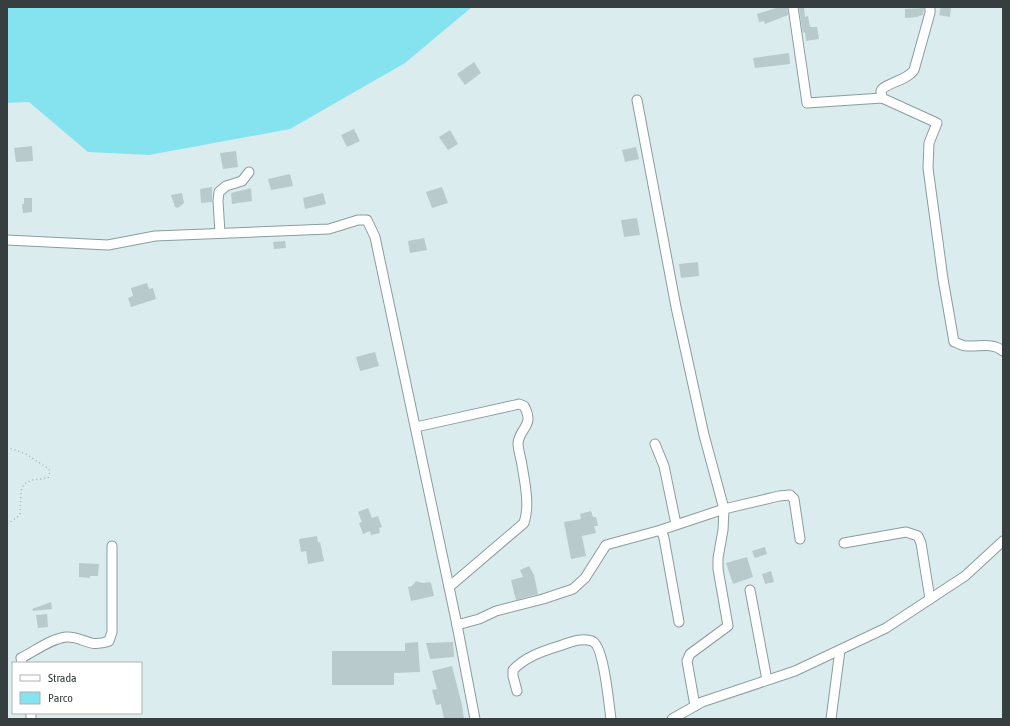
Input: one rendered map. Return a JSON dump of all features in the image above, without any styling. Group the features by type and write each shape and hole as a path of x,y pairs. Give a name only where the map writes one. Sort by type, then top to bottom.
{"street":[{"path":"793,7 807,103 882,98 937,123 929,143 928,168 943,279 954,342 965,346 983,345 998,347 1003,351"},
{"path":"882,98 881,90 883,87 900,81 912,74 930,13 930,7"},
{"path":"637,100 678,314 704,435 724,509 718,569 728,626 690,654 687,661 695,706"},
{"path":"220,232 218,201 219,192 226,186 242,181 249,172"},
{"path":"7,240 108,245 155,236 220,232 330,229 358,220 367,220 375,237 458,625 475,719"},
{"path":"416,427 519,404 524,406 529,414 526,427 518,443 526,484 526,515 524,523 449,587"},
{"path":"656,444 664,466 676,524"},
{"path":"458,625 479,619 496,611 573,589 585,578 606,545 661,530 724,509 779,496 790,495 794,499 800,539"},
{"path":"661,530 664,538 679,622"},
{"path":"844,543 906,532 918,536 921,543 930,599"},
{"path":"672,719 702,702 795,671 886,628 965,576 1003,541"},
{"path":"22,662 21,658 56,639 68,637 92,644 101,644 109,641 112,632 112,546"},
{"path":"750,590 767,680"},
{"path":"517,691 513,676 514,670 532,656 573,642 582,640 593,641 597,644 604,668 611,719"},
{"path":"832,719 840,650"}],"path":[{"path":"7,447 26,454 49,469 50,472 48,478 32,480 24,484 21,491 20,514 7,524"}],"green space":[{"path":"7,7 472,7 405,63 290,129 149,155 88,152 29,102 7,103"}],"building":[{"path":"779,7 787,7 788,15 765,24 764,21 759,22 757,14"},
{"path":"804,7 805,17 808,16 810,27 817,27 819,39 806,41 805,32 803,33 799,8"},
{"path":"941,7 951,8 950,17 939,15"},
{"path":"924,8 923,15 905,18 905,9"},
{"path":"789,53 790,64 755,68 753,58"},
{"path":"474,62 481,73 465,85 457,74"},
{"path":"354,129 360,141 347,147 341,135"},
{"path":"450,130 458,144 448,150 439,137"},
{"path":"32,146 33,161 16,162 14,148"},
{"path":"636,147 639,159 625,162 622,150"},
{"path":"236,151 238,167 223,169 220,153"},
{"path":"290,174 293,186 271,190 268,179"},
{"path":"212,187 212,202 201,203 200,189"},
{"path":"442,187 448,203 432,208 426,192"},
{"path":"251,188 252,201 232,204 231,193"},
{"path":"182,193 184,203 178,208 175,207 171,195"},
{"path":"323,193 326,204 305,209 303,198"},
{"path":"24,198 32,198 32,212 23,213 22,204 24,204"},
{"path":"637,218 640,235 624,237 621,220"},
{"path":"424,238 427,250 410,253 408,241"},
{"path":"285,241 286,248 274,249 273,242"},
{"path":"698,262 699,276 681,278 679,264"},
{"path":"147,283 149,289 153,288 156,299 131,307 128,298 133,296 131,288"},
{"path":"375,352 379,366 360,371 356,357"},
{"path":"368,508 372,518 378,516 382,527 379,528 380,533 371,535 370,531 363,534 359,523 362,522 358,512"},
{"path":"591,511 593,517 596,517 598,526 594,526 596,533 582,536 586,556 571,559 564,522 581,519 580,514"},
{"path":"317,536 318,543 320,542 324,561 308,564 306,551 301,552 299,539"},
{"path":"765,547 767,554 755,558 752,551"},
{"path":"747,557 753,577 733,584 726,563"},
{"path":"79,563 99,564 98,576 90,576 90,578 79,577"},
{"path":"529,566 534,575 538,594 516,600 511,580 523,577 520,570"},
{"path":"771,571 774,582 765,584 762,574"},
{"path":"416,581 423,583 430,582 434,596 411,601 408,587 412,586"},
{"path":"51,602 52,609 33,611 32,609"},
{"path":"47,614 48,627 38,628 36,615"},
{"path":"418,642 420,672 394,673 394,685 332,685 332,651 405,651 405,643"},
{"path":"453,642 454,657 430,659 426,643"},
{"path":"452,666 464,719 444,719 441,704 436,705 432,690 437,689 432,671"}]}
